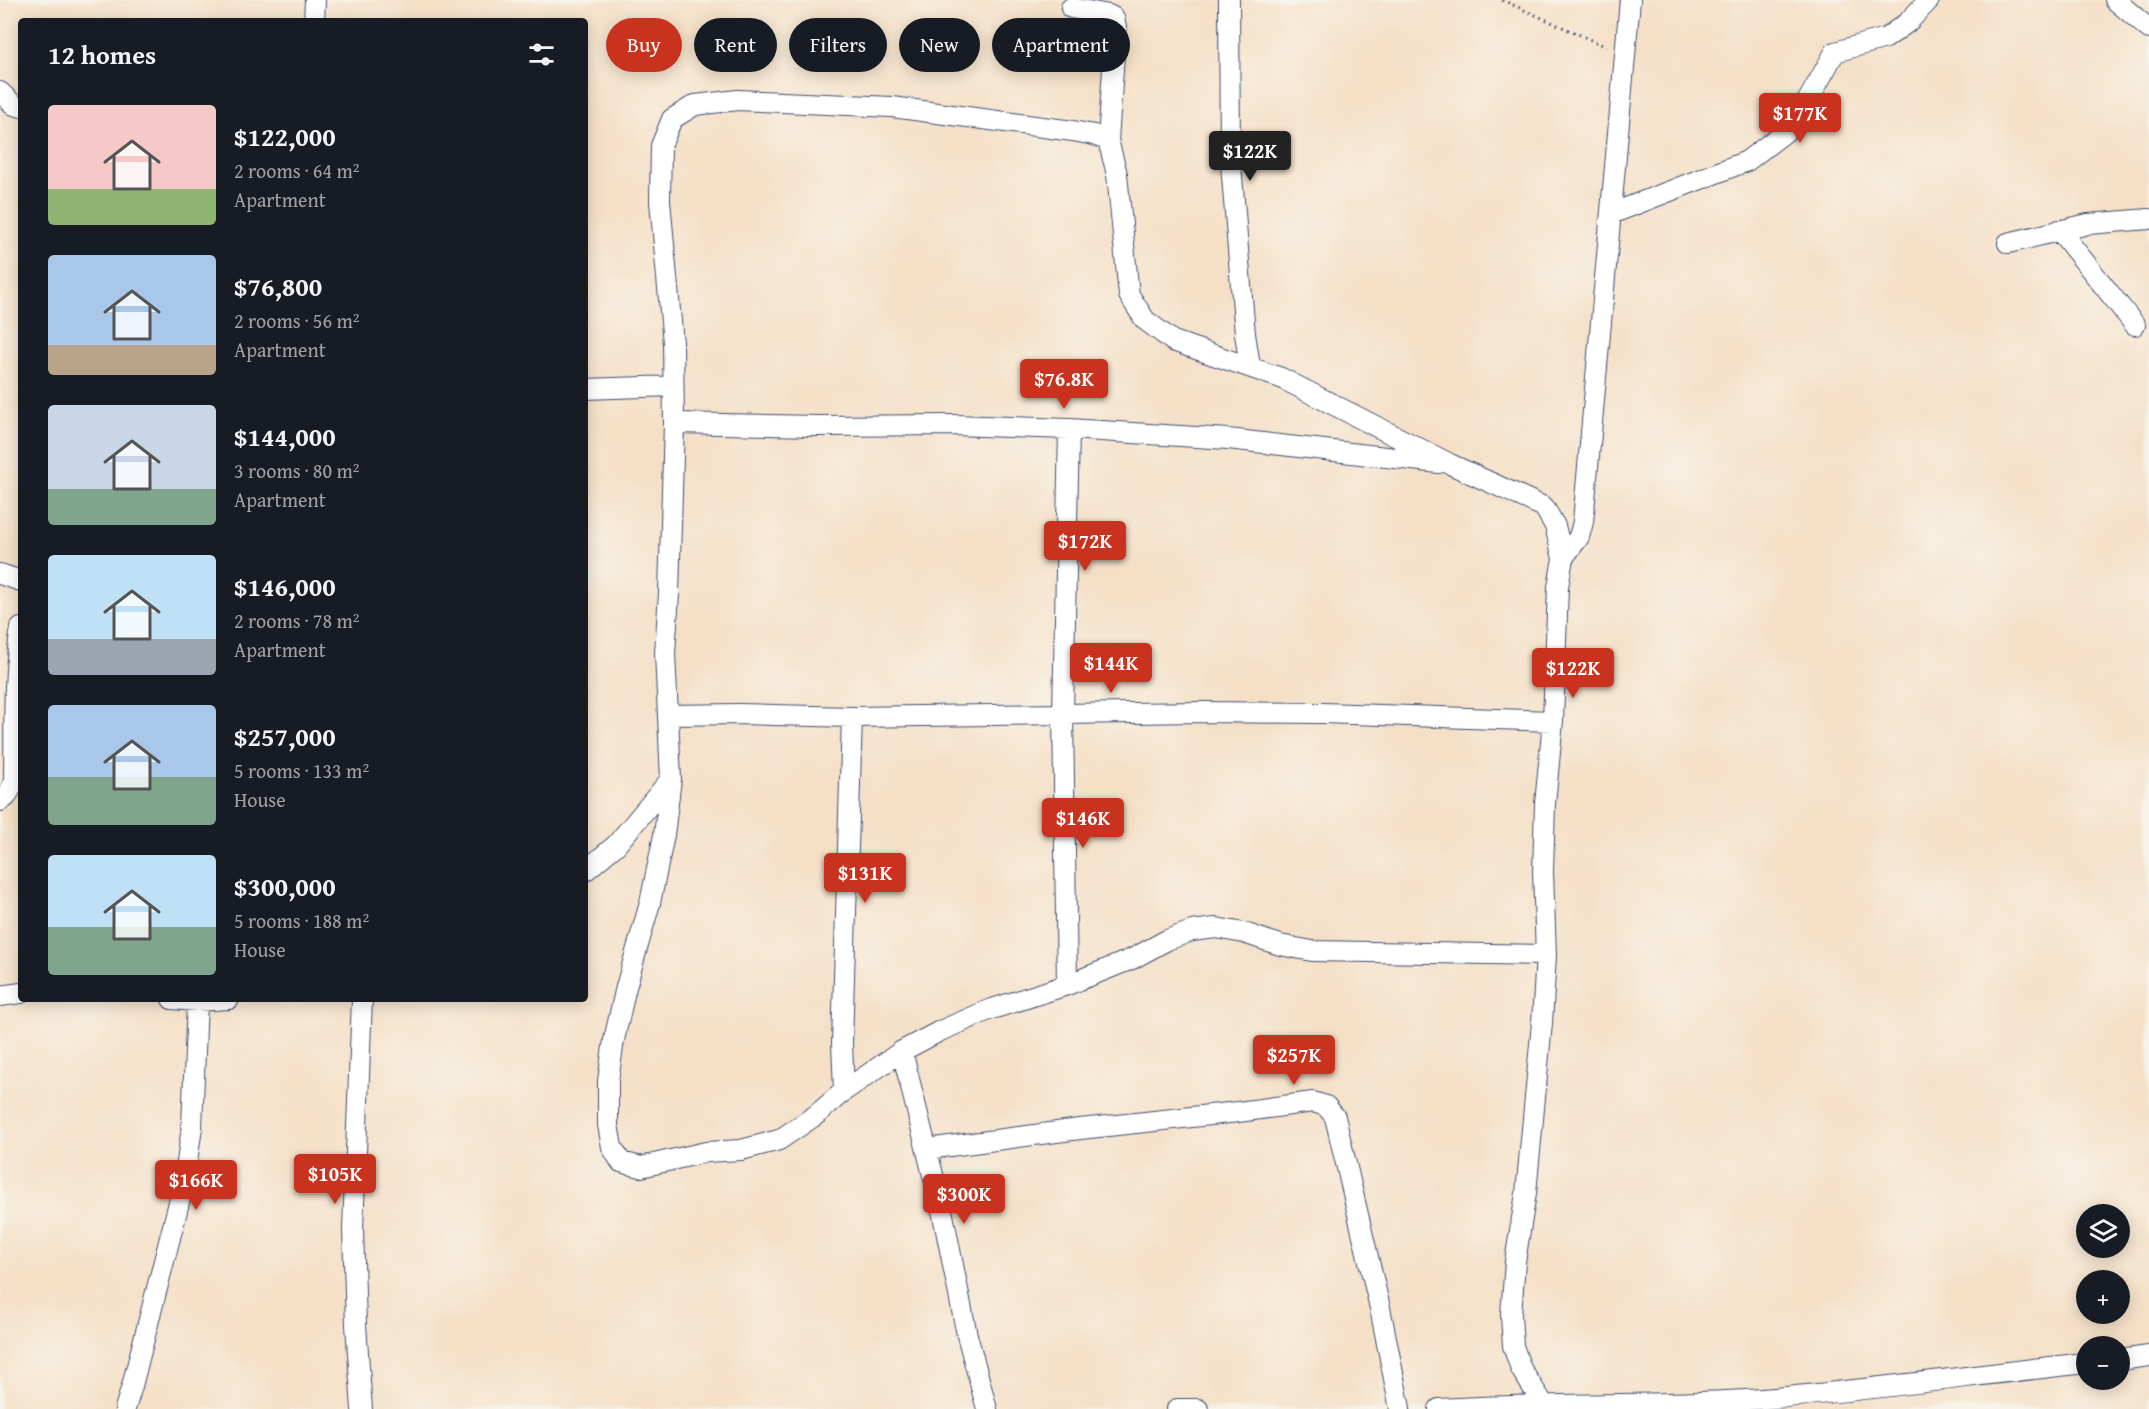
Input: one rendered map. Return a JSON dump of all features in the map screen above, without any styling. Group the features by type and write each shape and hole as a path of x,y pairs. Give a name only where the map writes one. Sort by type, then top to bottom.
{"street":[{"path":"314,18 315,0"},
{"path":"1229,0 1230,152 1245,334 1250,366"},
{"path":"1563,558 1579,537 1583,522 1630,0"},
{"path":"1611,214 1747,161 1785,132 1807,102 1835,52 1886,38 1908,22 1929,0"},
{"path":"2115,0 2149,29"},
{"path":"1071,9 1109,15 1114,18 1116,27 1108,140 1117,174 1129,295 1145,320 1173,341 1281,378 1450,464 1544,507 1555,526 1563,558 1558,587 1553,721 1545,804 1543,872 1546,955 1527,1182 1515,1262 1511,1315 1513,1346 1521,1369 1544,1404"},
{"path":"0,92 18,106"},
{"path":"1108,140 1073,131 892,107 738,100 695,105 672,119 662,146 660,201 673,344 674,423 665,653 671,779 664,835 650,903 626,987 614,1040 608,1082 608,1125 612,1147 621,1162 641,1167 706,1152 750,1147 779,1140 902,1051 940,1031 989,1010 1067,985 1132,959 1167,940 1192,931 1216,928 1312,951 1546,955"},
{"path":"2008,243 2088,224 2149,219"},
{"path":"2059,230 2135,325"},
{"path":"588,389 673,386"},
{"path":"674,423 818,426 954,425 1069,429 1228,439 1450,464"},
{"path":"1067,985 1062,714 1069,429"},
{"path":"0,574 18,580"},
{"path":"0,801 6,797 14,783 8,658 18,635"},
{"path":"668,716 740,714 852,717 1201,712 1323,713 1553,721"},
{"path":"844,1091 842,1043 852,717"},
{"path":"588,868 616,845 671,779"},
{"path":"0,996 18,993"},
{"path":"125,1409 184,1183 192,1127 197,1002"},
{"path":"362,1002 353,1229 362,1409"},
{"path":"902,1051 943,1215 967,1335 987,1409"},
{"path":"927,1149 1313,1102 1326,1106 1335,1117 1380,1308 1400,1409"},
{"path":"2130,1359 2149,1356"},
{"path":"1439,1409 1544,1404 1643,1406 1775,1398 2076,1364"}],"path":[{"path":"1502,0 1625,55"}]}
